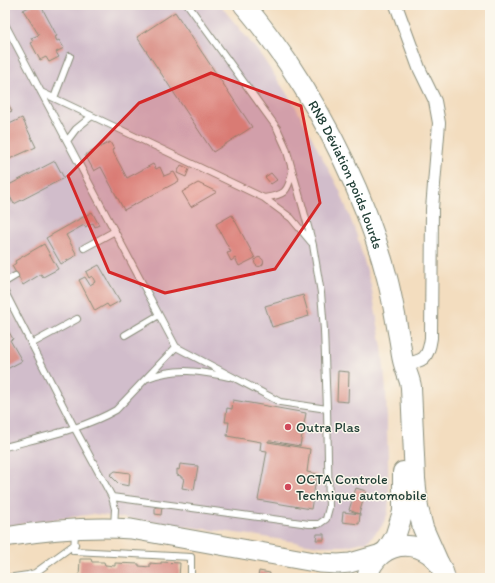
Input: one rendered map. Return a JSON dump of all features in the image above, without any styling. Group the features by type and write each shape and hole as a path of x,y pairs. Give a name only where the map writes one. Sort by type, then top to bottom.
{"highway":[{"name":"RN8 Déviation poids lourds","path":"244,5 280,51 306,90 341,154 359,193 386,274 394,306 404,364"},
{"path":"367,578 372,564 384,552 395,537 403,512 401,380 404,364"},
{"path":"404,364 410,379 412,395 415,479 418,508 422,528 445,572"},
{"path":"384,552 398,546 420,548 430,554 445,572"}],"main road":[{"path":"5,537 75,536 114,528 131,529 192,549 281,556 338,564 350,563 384,552"},
{"path":"281,556 330,578"}],"street":[{"path":"396,5 420,68 436,101 439,123 432,208 430,350 424,359 418,362 404,364"}],"lane":[{"path":"112,498 309,524 318,524 326,519 329,508 324,322 321,293 313,245 292,169 286,148 277,128 188,5"},
{"path":"5,24 176,347 280,402 327,409"},
{"path":"54,98 70,56"},
{"path":"41,92 264,198 291,218 313,245"},
{"path":"67,141 76,129 92,116"},
{"path":"264,198 278,196 285,192 289,184 292,169"},
{"path":"84,248 115,231"},
{"path":"5,282 15,276"},
{"path":"5,292 112,498 115,509 114,528"},
{"path":"125,335 159,315"},
{"path":"31,344 77,318"},
{"path":"5,447 74,427 116,410 176,347"},
{"path":"145,379 161,373 187,370 236,379"},
{"path":"75,536 74,551 192,549 191,578"},
{"path":"7,578 35,573 75,536"}],"highlighted area":[{"path":"211,73 301,106 320,203 275,269 165,293 109,272 68,176 139,103"}],"shaded area":[{"path":"5,5 220,5 258,51 294,104 340,191 357,236 371,286 382,347 386,390 389,499 388,513 382,526 368,541 346,546 320,546 258,536 94,514 5,526"}],"building":[{"path":"33,5 41,6 57,36 55,37 57,41 59,40 64,48 56,52 59,57 49,62 46,57 40,60 31,43 33,42 31,38 39,35 23,10"},
{"path":"175,12 252,127 213,152 137,37"},
{"path":"5,98 12,111 5,114"},
{"path":"22,118 36,147 5,161 5,126"},
{"path":"110,142 114,149 112,150 127,178 153,164 156,169 160,167 164,176 174,172 179,181 124,210 101,167 94,171 85,155"},
{"path":"55,161 64,178 14,204 5,187"},
{"path":"181,165 189,169 186,177 177,173"},
{"path":"271,173 277,180 271,184 265,177"},
{"path":"198,183 217,192 191,207 182,192"},
{"path":"92,212 99,225 95,227 93,223 85,227 84,225 66,235 77,255 61,264 46,238"},
{"path":"232,215 255,258 239,266 235,258 231,261 227,253 231,252 216,224"},
{"path":"44,244 58,269 43,277 41,274 23,285 12,266 16,263 15,261"},
{"path":"257,258 261,258 263,262 261,266 257,266 255,264 255,260"},
{"path":"99,265 120,301 109,307 107,304 95,311 79,280 85,277 90,285 95,282 92,276 89,278 86,272"},
{"path":"303,295 309,316 272,327 265,306"},
{"path":"5,325 13,339 10,340 22,361 5,370"},
{"path":"338,371 349,372 348,402 337,401"},
{"path":"233,400 306,413 300,446 271,441 268,442 310,449 307,472 317,474 311,509 258,500 267,451 260,450 261,442 227,436 229,422 225,422 227,408 232,409"},
{"path":"180,464 198,466 194,490 182,488 184,478 177,475 177,469 179,470"},
{"path":"115,471 130,473 129,486 119,484 110,475"},
{"path":"356,488 366,491 359,514 349,510"},
{"path":"155,507 162,507 161,515 155,514"},
{"path":"343,512 360,514 359,524 342,522"},
{"path":"317,534 324,534 324,540 316,540"},
{"path":"80,559 91,559 92,562 104,562 105,565 115,566 115,563 139,564 139,566 150,567 150,563 180,563 179,578 79,578"},
{"path":"259,571 270,573 269,578 258,577"}],"place":[{"name":"Outra Plas","path":"288,427"},
{"name":"OCTA Controle Technique automobile","path":"288,487"}]}
